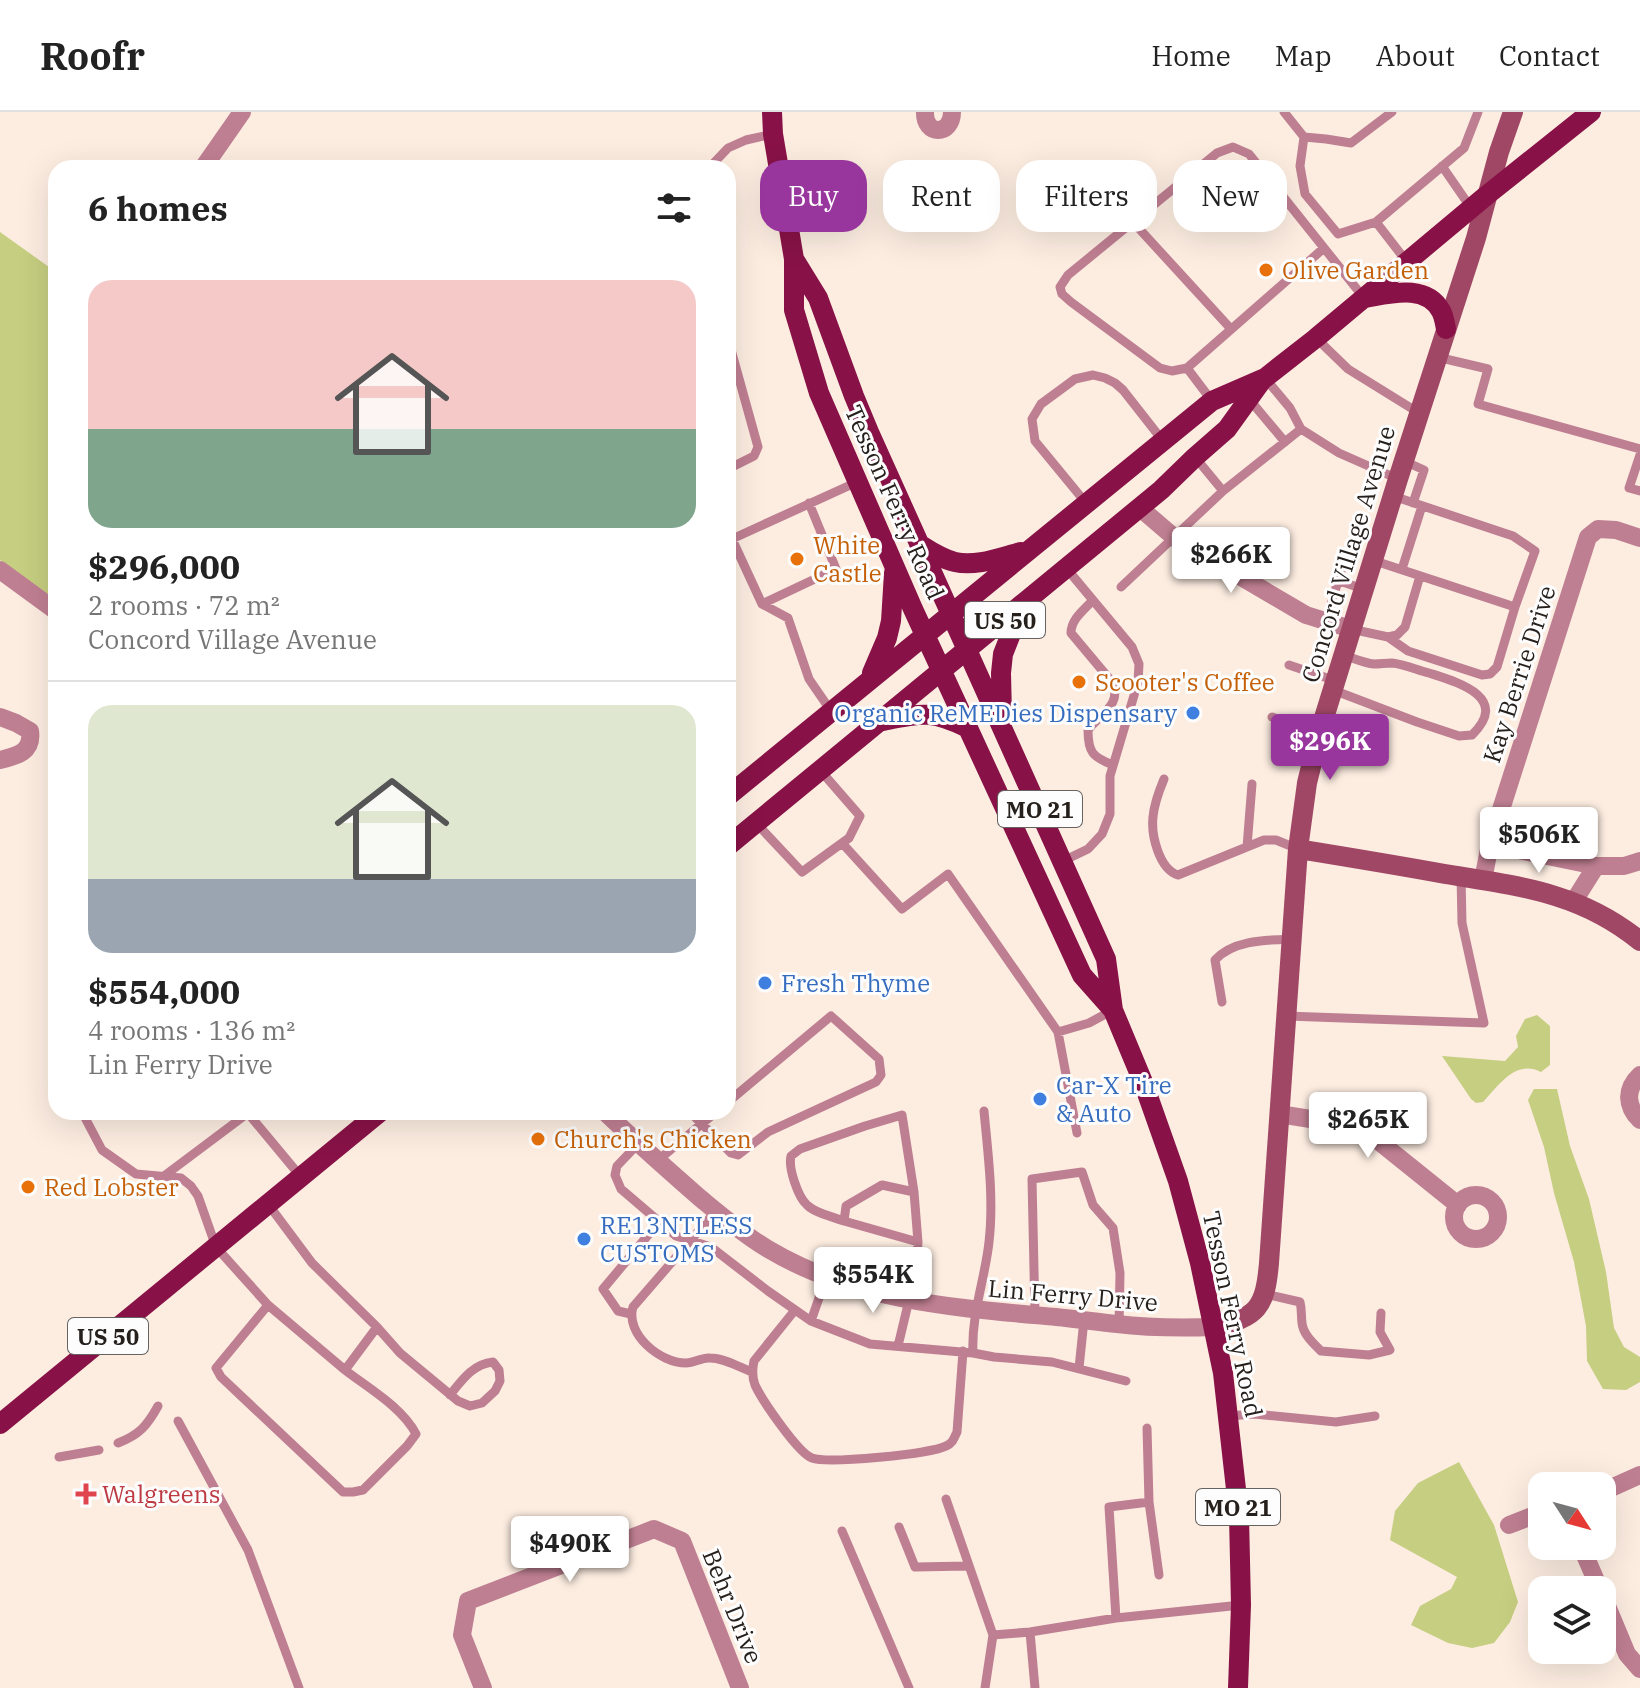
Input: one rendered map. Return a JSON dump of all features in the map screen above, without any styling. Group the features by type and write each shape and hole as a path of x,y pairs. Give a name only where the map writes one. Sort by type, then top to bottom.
{"main road":[{"name":"Tesson Ferry Road","path":"772,112 794,259 794,310 819,393 925,634 1082,975 1113,1010"},
{"name":"US 50","path":"736,839 1140,508 1227,429 1265,378 1591,112"},
{"name":"Tesson Ferry Road","path":"794,259 818,298 854,396 1106,959 1113,1010 1143,1082 1178,1181 1214,1327 1229,1416 1239,1516 1241,1605 1238,1688"},
{"path":"1364,298 1408,292 1420,294 1431,299 1441,310 1446,329"},
{"name":"US 50","path":"736,789 1212,401 1265,378"},
{"path":"919,544 956,563 971,563 1029,551"},
{"path":"868,680 887,638 895,567"},
{"path":"1002,724 1003,654 1023,606"},
{"path":"879,722 927,714 945,717 968,728"},
{"name":"US 50","path":"0,1424 370,1120"}],"street":[{"path":"209,160 242,112"},
{"path":"925,112 926,123 930,128 939,130 950,125 952,112"},
{"name":"Concord Village Avenue","path":"1265,1294 1298,849 1307,783 1363,589 1476,238 1479,202 1513,112"},
{"path":"1140,508 1175,538 1306,615 1351,629"},
{"name":"Kay Berrie Drive","path":"1483,880 1490,844 1588,537 1598,529 1616,530 1640,538"},
{"path":"0,570 48,605"},
{"path":"0,717 30,731 32,741 17,756 0,760"},
{"path":"1490,844 1596,866 1624,866 1640,861"},
{"path":"1298,849 1532,889 1574,901 1637,932"},
{"path":"1574,901 1596,866"},
{"path":"1640,1075 1628,1094 1632,1112 1640,1120"},
{"path":"1279,1114 1361,1127 1458,1205"},
{"name":"Lin Ferry Drive","path":"613,1120 657,1161 751,1239 826,1278 879,1295 976,1310 1119,1325 1214,1327"},
{"path":"1214,1327 1244,1319 1254,1311 1265,1294"},
{"path":"1616,1486 1640,1475"},
{"path":"1509,1525 1528,1518"},
{"name":"Behr Drive","path":"483,1688 462,1635 468,1601 654,1529 682,1541 740,1688"},
{"path":"1616,1628 1627,1654 1640,1669"}],"lane":[{"path":"1284,112 1304,137 1351,143 1392,112"},
{"path":"1304,137 1300,166 1305,194 1338,234 1376,222 1464,148 1478,112"},
{"path":"717,160 728,148 773,134"},
{"path":"1157,202 1217,153 1233,147 1249,154 1364,298"},
{"path":"1442,166 1479,202"},
{"path":"1376,222 1407,262"},
{"path":"1121,232 1068,275 1060,287 1062,294 1160,368 1172,371 1187,368 1324,248"},
{"path":"1142,232 1231,329"},
{"path":"1316,338 1348,369 1419,413"},
{"path":"1437,357 1488,369 1478,404 1640,452 1629,488 1640,491"},
{"path":"736,368 758,447 757,453 750,459 736,465"},
{"path":"1187,368 1212,401"},
{"path":"1086,503 1035,441 1032,419 1041,404 1075,379 1093,375 1105,378 1123,390 1163,441"},
{"path":"1265,378 1290,408 1301,429 1339,453 1398,479 1417,505 1513,536 1535,551 1497,667 1490,674 1482,675 1408,651 1388,637 1351,629"},
{"path":"1249,399 1285,442"},
{"path":"1121,587 1223,491 1301,429"},
{"path":"1195,457 1223,491"},
{"path":"1398,479 1424,470 1402,569"},
{"path":"736,537 857,482"},
{"path":"762,604 836,569 809,503"},
{"path":"736,548 762,604 788,618 809,679 831,711"},
{"path":"1326,621 1345,558"},
{"path":"1372,560 1515,607"},
{"path":"1063,861 1088,849 1102,834 1110,814 1110,776 1138,682 1139,664 1132,647 1067,569"},
{"path":"1388,637 1397,635 1405,627 1420,576"},
{"path":"1337,580 1363,589"},
{"path":"1093,600 1075,620 1071,633 1116,691 1110,708 1088,730 1090,750 1098,759 1113,765"},
{"path":"1289,665 1417,722 1459,736 1472,735 1479,728 1485,708 1481,697 1460,683 1395,663 1373,664 1343,655"},
{"path":"1272,717 1319,734"},
{"path":"756,823 802,872 849,838 860,816 820,770"},
{"path":"1164,779 1157,798 1153,833 1168,870 1178,875 1264,840 1276,840 1298,849"},
{"path":"1247,847 1252,784"},
{"path":"842,843 902,909 948,874 1058,1032 1077,1133"},
{"path":"1286,1016 1484,1023 1462,923 1461,876"},
{"path":"1222,1002 1215,960 1222,952 1258,940 1292,939"},
{"path":"1058,1032 1089,1023 1113,1010"},
{"path":"697,1120 731,1153 738,1155 768,1132 876,1082 881,1075 879,1059 831,1016 736,1095"},
{"path":"795,1310 754,1361 752,1372 755,1385 795,1445 811,1458 841,1460 944,1448 952,1443 957,1432 968,1352 990,1240 984,1111"},
{"path":"898,1346 915,1275 918,1242 902,1115 800,1149 791,1156 789,1164 807,1205 844,1221 918,1242"},
{"path":"86,1120 102,1150 136,1174 181,1178 191,1186 198,1196 216,1247 268,1305 392,1406 412,1427 416,1434 407,1446 363,1490 343,1492 221,1377 216,1368 268,1305"},
{"path":"164,1176 238,1120"},
{"path":"253,1120 301,1177"},
{"path":"657,1161 706,1120"},
{"path":"638,1144 617,1166 615,1175 621,1189 676,1236 711,1247 811,1321 870,1344 1052,1362 1126,1381"},
{"path":"1035,1315 1032,1179 1082,1172 1093,1205 1113,1228 1120,1273 1119,1325"},
{"path":"844,1221 846,1206 882,1185 914,1192"},
{"path":"268,1204 312,1263 400,1353 450,1395 458,1401 470,1406 482,1403 495,1391 500,1381 499,1370 493,1362 474,1368 450,1395"},
{"path":"716,1211 633,1307 633,1327 647,1346 673,1362 689,1364 708,1357 752,1372"},
{"path":"631,1314 618,1311 603,1289 659,1222"},
{"path":"811,1321 826,1278"},
{"path":"1265,1294 1300,1302 1302,1326 1321,1351 1369,1355 1390,1350 1380,1332 1381,1313"},
{"path":"1079,1368 1084,1320"},
{"path":"345,1370 377,1327"},
{"path":"118,1443 147,1425 158,1406"},
{"path":"1229,1416 1254,1414 1336,1422 1375,1416"},
{"path":"178,1421 248,1550 299,1688"},
{"path":"1147,1428 1149,1502 1159,1575"},
{"path":"59,1457 99,1450"},
{"path":"946,1499 993,1635 985,1688"},
{"path":"1116,1618 1109,1507 1149,1502"},
{"path":"899,1527 915,1567 969,1566"},
{"path":"842,1531 909,1688"},
{"path":"993,1635 1241,1605"},
{"path":"1030,1632 1035,1688"}],"green space":[{"path":"0,232 48,266 48,594 0,560"},
{"path":"1537,1015 1550,1026 1550,1065 1541,1072 1532,1069 1516,1071 1483,1102 1476,1103 1442,1056 1505,1061 1518,1047 1516,1036 1525,1019"},
{"path":"1534,1089 1557,1089 1570,1146 1589,1199 1606,1272 1614,1328 1624,1347 1640,1357 1640,1382 1626,1390 1603,1389 1587,1361 1586,1326 1574,1262 1544,1147 1528,1100"},
{"path":"1459,1462 1494,1525 1518,1602 1510,1622 1494,1643 1472,1648 1448,1643 1411,1625 1420,1606 1451,1589 1457,1577 1390,1540 1395,1511 1418,1483"}],"place":[{"name":"Olive Garden","path":"1266,270"},
{"name":"White Castle","path":"797,559"},
{"name":"Scooter's Coffee","path":"1079,682"},
{"name":"Organic ReMEDies Dispensary","path":"1193,713"},
{"name":"Fresh Thyme","path":"765,983"},
{"name":"Car-X Tire & Auto","path":"1040,1099"},
{"name":"Church's Chicken","path":"538,1139"},
{"name":"Red Lobster","path":"28,1187"},
{"name":"RE13NTLESS CUSTOMS","path":"584,1239"},
{"name":"Walgreens","path":"86,1494"}]}
